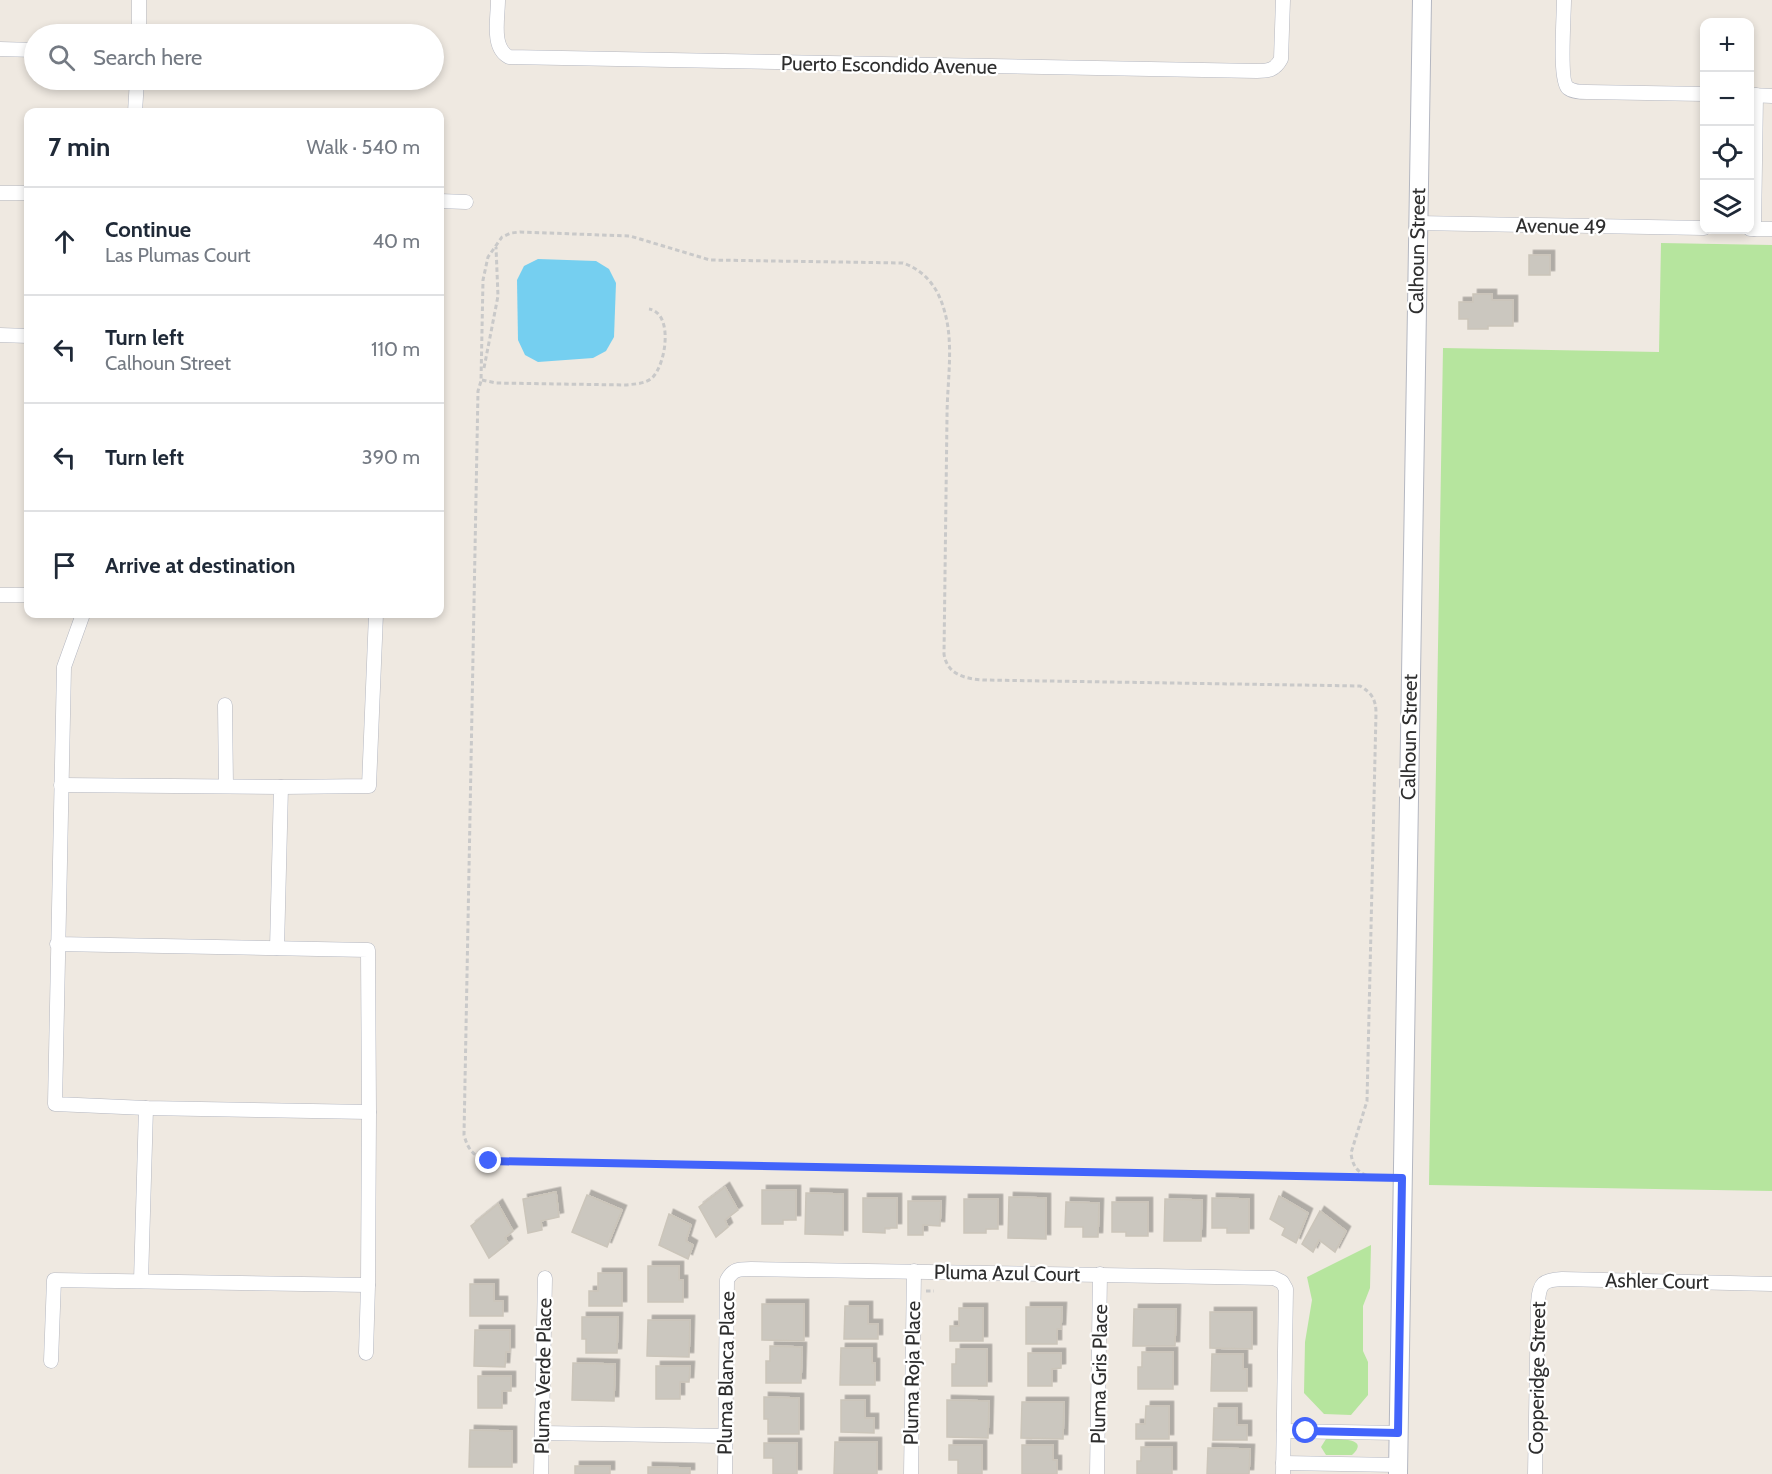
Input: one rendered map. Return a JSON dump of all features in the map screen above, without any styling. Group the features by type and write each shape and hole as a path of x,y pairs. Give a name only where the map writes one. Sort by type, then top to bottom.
{"street":[{"path":"139,0 139,24"},
{"name":"Puerto Escondido Avenue","path":"498,0 498,46 502,53 509,57 1269,71 1277,67 1281,53 1283,0"},
{"name":"Calhoun Street","path":"1398,1469 1422,0"},
{"path":"1564,0 1563,80 1567,88 1575,92 1700,94"},
{"path":"0,49 24,50"},
{"path":"135,108 136,90"},
{"path":"1754,95 1772,96"},
{"path":"1752,180 1753,126"},
{"path":"0,193 24,193"},
{"path":"444,201 466,202"},
{"name":"Avenue 49","path":"1417,223 1700,228"},
{"path":"1754,229 1772,230"},
{"path":"0,335 24,336"},
{"path":"0,595 24,595"},
{"path":"81,618 64,667 55,1104 369,1112"},
{"path":"61,785 369,786 376,618"},
{"path":"225,705 226,786"},
{"path":"277,948 281,787"},
{"path":"57,944 368,950 369,1112 366,1353"},
{"path":"141,1281 146,1108"},
{"name":"Pluma Azul Court","path":"731,1272 751,1269 1274,1278 1282,1282 1286,1289 1284,1431"},
{"name":"Pluma Roja Place","path":"911,1474 914,1271"},
{"name":"Pluma Blanca Place","path":"725,1474 726,1292 727,1280 731,1272"},
{"name":"Pluma Gris Place","path":"1097,1474 1100,1274"},
{"name":"Pluma Verde Place","path":"542,1474 545,1278"},
{"name":"Ashler Court","path":"1542,1284 1550,1280 1562,1279 1772,1284"},
{"path":"51,1360 54,1280 368,1285"},
{"name":"Copperidge Street","path":"1534,1474 1538,1303 1542,1284"},
{"path":"1398,1433 1284,1431 1283,1468 1398,1469"},
{"path":"542,1433 725,1436"}],"path":[{"path":"482,381 483,280 488,257 502,237 520,232 630,236 710,260 903,263 925,274 943,304 949,340 944,654 948,666 959,676 984,680 1360,686 1367,690 1376,703 1367,1101 1351,1153 1356,1170 1366,1176"},
{"path":"496,245 498,297 477,402 464,1135 468,1150 481,1159 489,1161 1402,1178"},
{"path":"482,381 613,385 642,383 653,377 662,357 664,345 663,318 653,309 649,309"}],"green space":[{"path":"1661,243 1772,245 1772,1191 1429,1185 1443,348 1659,352"},
{"path":"1371,1245 1370,1288 1363,1306 1363,1351 1368,1362 1368,1395 1351,1415 1324,1414 1304,1393 1305,1342 1312,1300 1307,1277"},
{"path":"1326,1439 1350,1440 1358,1445 1357,1449 1352,1455 1326,1455 1321,1447"}],"water":[{"path":"538,259 596,261 609,269 616,283 614,337 606,351 593,358 538,362 525,355 518,340 517,280 524,266"}],"building":[{"path":"1529,255 1550,255 1550,275 1529,275"},
{"path":"1473,294 1492,294 1492,300 1513,300 1513,326 1468,329 1468,319 1459,319 1459,302 1473,302"},
{"path":"725,1187 738,1210 725,1220 728,1227 716,1237 699,1207"},
{"path":"762,1190 796,1190 796,1220 783,1220 783,1224 762,1224"},
{"path":"556,1192 559,1217 541,1221 542,1230 528,1233 523,1199"},
{"path":"806,1193 843,1194 843,1235 805,1234"},
{"path":"587,1195 622,1210 607,1247 572,1232"},
{"path":"1279,1196 1308,1213 1296,1243 1282,1235 1285,1228 1270,1219"},
{"path":"1009,1197 1046,1198 1046,1239 1008,1238"},
{"path":"863,1198 897,1198 897,1228 885,1228 885,1233 863,1232"},
{"path":"1212,1198 1249,1199 1249,1233 1227,1233 1227,1228 1212,1228"},
{"path":"964,1199 998,1199 998,1229 986,1229 986,1233 964,1233"},
{"path":"1165,1199 1202,1200 1201,1241 1164,1241"},
{"path":"908,1201 941,1201 940,1226 923,1225 923,1235 908,1235"},
{"path":"1066,1202 1099,1203 1098,1237 1083,1237 1083,1227 1065,1227"},
{"path":"1112,1202 1148,1202 1148,1236 1126,1236 1126,1232 1112,1232"},
{"path":"498,1204 513,1231 505,1238 508,1243 489,1258 471,1226"},
{"path":"1320,1211 1346,1231 1335,1252 1319,1240 1313,1252 1302,1244"},
{"path":"669,1214 691,1225 686,1241 693,1245 688,1259 659,1245"},
{"path":"648,1266 679,1266 679,1280 683,1280 683,1302 648,1302"},
{"path":"598,1273 622,1273 622,1306 589,1306 589,1291 598,1291"},
{"path":"470,1284 494,1284 494,1301 503,1301 503,1316 470,1316"},
{"path":"762,1304 804,1304 804,1341 762,1340"},
{"path":"845,1306 868,1306 868,1324 878,1324 878,1339 844,1339"},
{"path":"1026,1307 1062,1307 1061,1329 1057,1329 1057,1344 1026,1344"},
{"path":"959,1308 983,1308 983,1341 950,1341 950,1326 959,1326"},
{"path":"1134,1309 1176,1309 1175,1346 1133,1346"},
{"path":"1210,1312 1252,1312 1252,1349 1210,1348"},
{"path":"582,1317 618,1317 617,1353 586,1353 586,1339 582,1339"},
{"path":"648,1320 690,1320 689,1357 647,1356"},
{"path":"475,1330 510,1330 510,1352 506,1352 505,1367 474,1366"},
{"path":"770,1346 802,1347 801,1383 766,1383 766,1361 770,1361"},
{"path":"841,1348 872,1348 875,1385 840,1385"},
{"path":"956,1349 987,1349 987,1386 952,1386 952,1364 956,1364"},
{"path":"1142,1352 1173,1352 1173,1389 1138,1389 1138,1367 1142,1367"},
{"path":"1028,1353 1061,1353 1061,1368 1052,1369 1052,1386 1028,1386"},
{"path":"1212,1354 1243,1354 1243,1369 1247,1369 1247,1391 1211,1391"},
{"path":"573,1363 615,1364 614,1401 572,1400"},
{"path":"656,1366 690,1366 689,1382 680,1382 680,1399 656,1399"},
{"path":"478,1376 511,1376 511,1391 502,1391 502,1408 478,1408"},
{"path":"764,1397 799,1398 799,1434 768,1434 768,1419 764,1419"},
{"path":"841,1400 865,1400 865,1418 874,1418 874,1433 841,1432"},
{"path":"947,1400 989,1401 988,1438 947,1437"},
{"path":"1022,1402 1064,1402 1063,1439 1021,1438"},
{"path":"1146,1406 1169,1406 1169,1439 1136,1439 1136,1424 1145,1424"},
{"path":"1214,1408 1237,1408 1237,1425 1247,1425 1247,1440 1213,1440"},
{"path":"470,1430 512,1431 512,1467 469,1467"},
{"path":"835,1442 877,1442 877,1474 834,1474"},
{"path":"764,1443 797,1443 797,1474 773,1474 773,1458 764,1458"},
{"path":"949,1445 982,1445 982,1474 958,1474 958,1460 949,1460"},
{"path":"1022,1445 1053,1445 1053,1460 1057,1460 1057,1474 1022,1474"},
{"path":"1141,1447 1172,1447 1172,1474 1137,1474 1137,1461 1141,1461"},
{"path":"1208,1448 1250,1449 1249,1474 1207,1474"},
{"path":"575,1466 610,1466 610,1474 575,1474"},
{"path":"648,1467 690,1468 690,1474 648,1474"}],"route":[{"path":"489,1161 1402,1178 1398,1433 1306,1431"}]}
